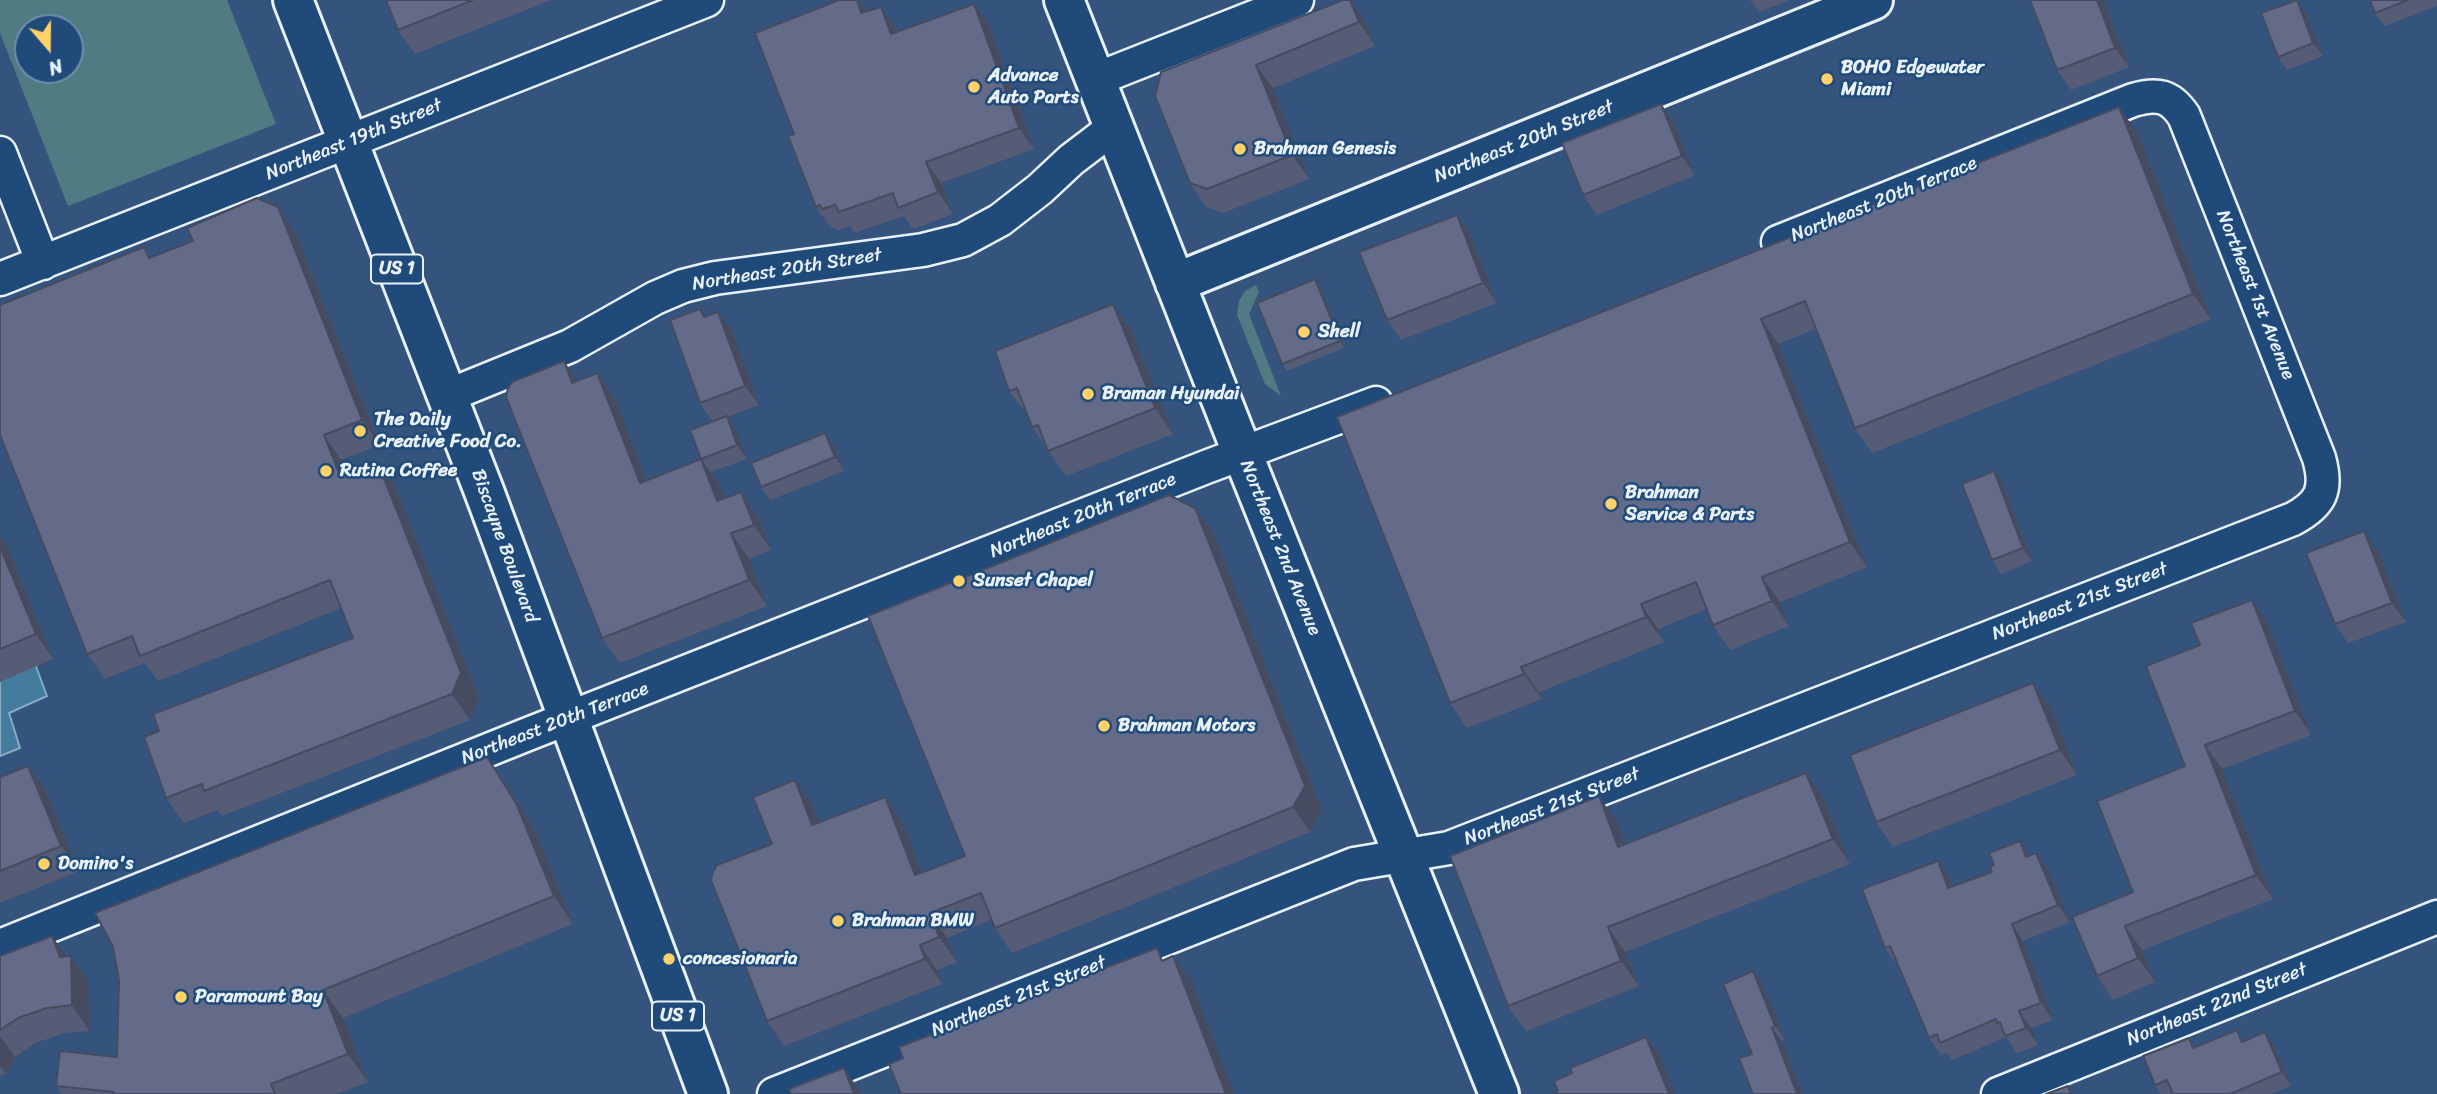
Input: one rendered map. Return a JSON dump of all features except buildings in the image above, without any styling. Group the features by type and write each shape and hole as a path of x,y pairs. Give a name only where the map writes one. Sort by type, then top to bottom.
{"main road":[{"name":"Biscayne Boulevard","path":"293,0 447,396 708,1094"},
{"name":"Northeast 2nd Avenue","path":"1064,0 1499,1094"},
{"name":"Northeast 20th Street","path":"1175,283 1873,0"}],"street":[{"path":"1094,80 1297,0"},
{"name":"Northeast 19th Street","path":"0,279 702,1"},
{"name":"Northeast 20th Terrace","path":"1749,254 2133,100 2156,96 2168,99"},
{"name":"Northeast 1st Avenue","path":"2168,99 2176,103 2184,116 2319,458 2323,470 2320,498"},
{"name":"Northeast 20th Street","path":"447,396 570,346 644,303 683,286 715,278 923,250 962,240 1008,213 1113,128"},
{"path":"0,153 43,262"},
{"name":"Northeast 20th Terrace","path":"0,946 567,718 1409,389"},
{"name":"Northeast 21st Street","path":"774,1094 1354,864 1449,848 2293,520 2315,505 2320,498"},
{"name":"Northeast 22nd Street","path":"1998,1094 2437,917"}],"green space":[{"path":"0,0 227,0 276,124 68,206 20,84 84,84 84,14 14,14 14,69 0,33"},
{"path":"1256,285 1259,292 1249,314 1281,396 1265,384 1237,315 1239,301 1245,291"}],"water":[{"path":"31,653 47,696 9,713 20,748 0,756 0,666"}],"place":[{"name":"BOHO Edgewater Miami","path":"1827,79"},
{"name":"Advance Auto Parts","path":"974,87"},
{"name":"Brahman Genesis","path":"1240,149"},
{"name":"Shell","path":"1304,332"},
{"name":"Braman Hyundai","path":"1088,394"},
{"name":"The Daily Creative Food Co.","path":"360,431"},
{"name":"Rutina Coffee","path":"326,471"},
{"name":"Brahman Service & Parts","path":"1611,504"},
{"name":"Sunset Chapel","path":"959,581"},
{"name":"Brahman Motors","path":"1104,726"},
{"name":"Domino's","path":"44,864"},
{"name":"Brahman BMW","path":"838,921"},
{"name":"concesionaria","path":"669,959"},
{"name":"Paramount Bay","path":"181,997"}]}
